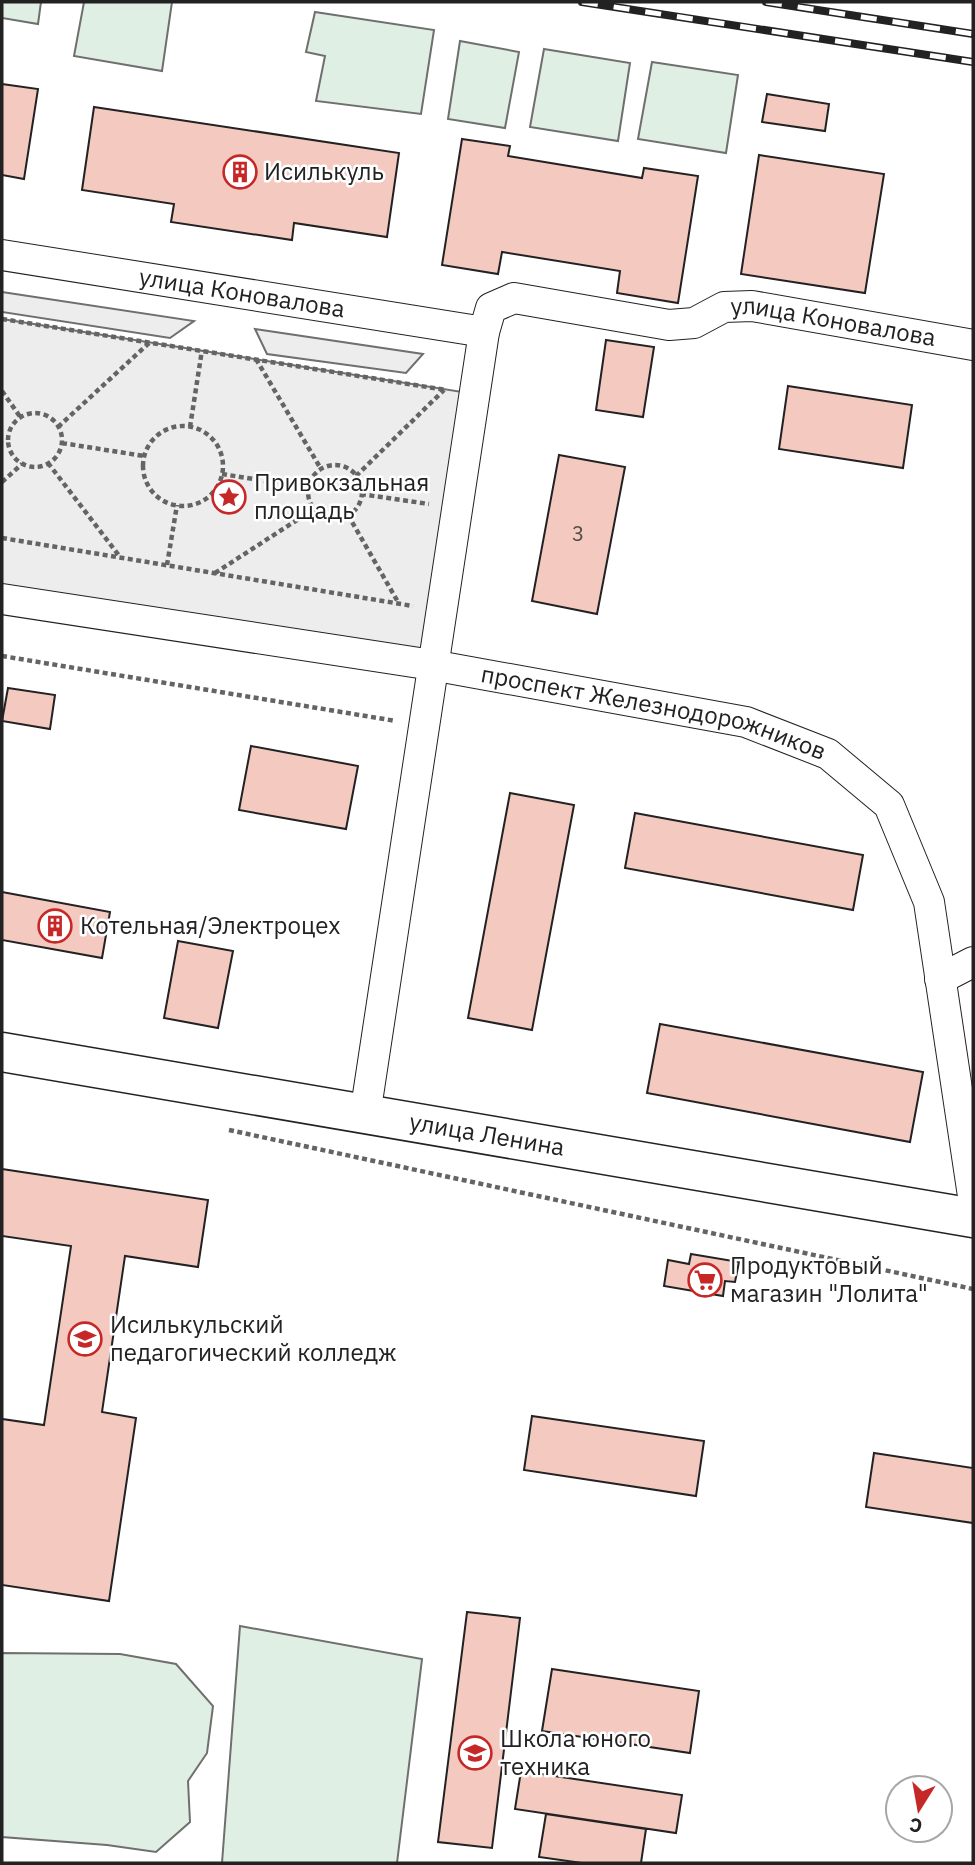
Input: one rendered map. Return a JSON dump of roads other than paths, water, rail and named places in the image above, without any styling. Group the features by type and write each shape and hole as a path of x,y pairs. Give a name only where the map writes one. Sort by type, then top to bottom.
{"street":[{"name":"улица Коновалова","path":"2,255 487,320 514,298 669,324 694,323 724,307 752,306 973,345"},
{"path":"365,1115 487,320"},
{"name":"проспект Железнодорожников","path":"2,599 433,665 746,722 828,754 889,805 929,902 973,1196"},
{"path":"940,979 973,962"},
{"name":"улица Ленина","path":"2,1052 973,1218"}],"railway":[{"path":"582,2 973,62"},
{"path":"766,2 973,34"}],"place":[{"name":"Исилькуль","path":"240,172"},
{"name":"Привокзальная площадь","path":"229,497"},
{"name":"Котельная/Электроцех","path":"55,926"},
{"name":"Продуктовый магазин \"Лолита\"","path":"705,1280"},
{"name":"Исилькульский педагогический колледж","path":"85,1339"},
{"name":"Школа юного техника","path":"475,1753"}]}
